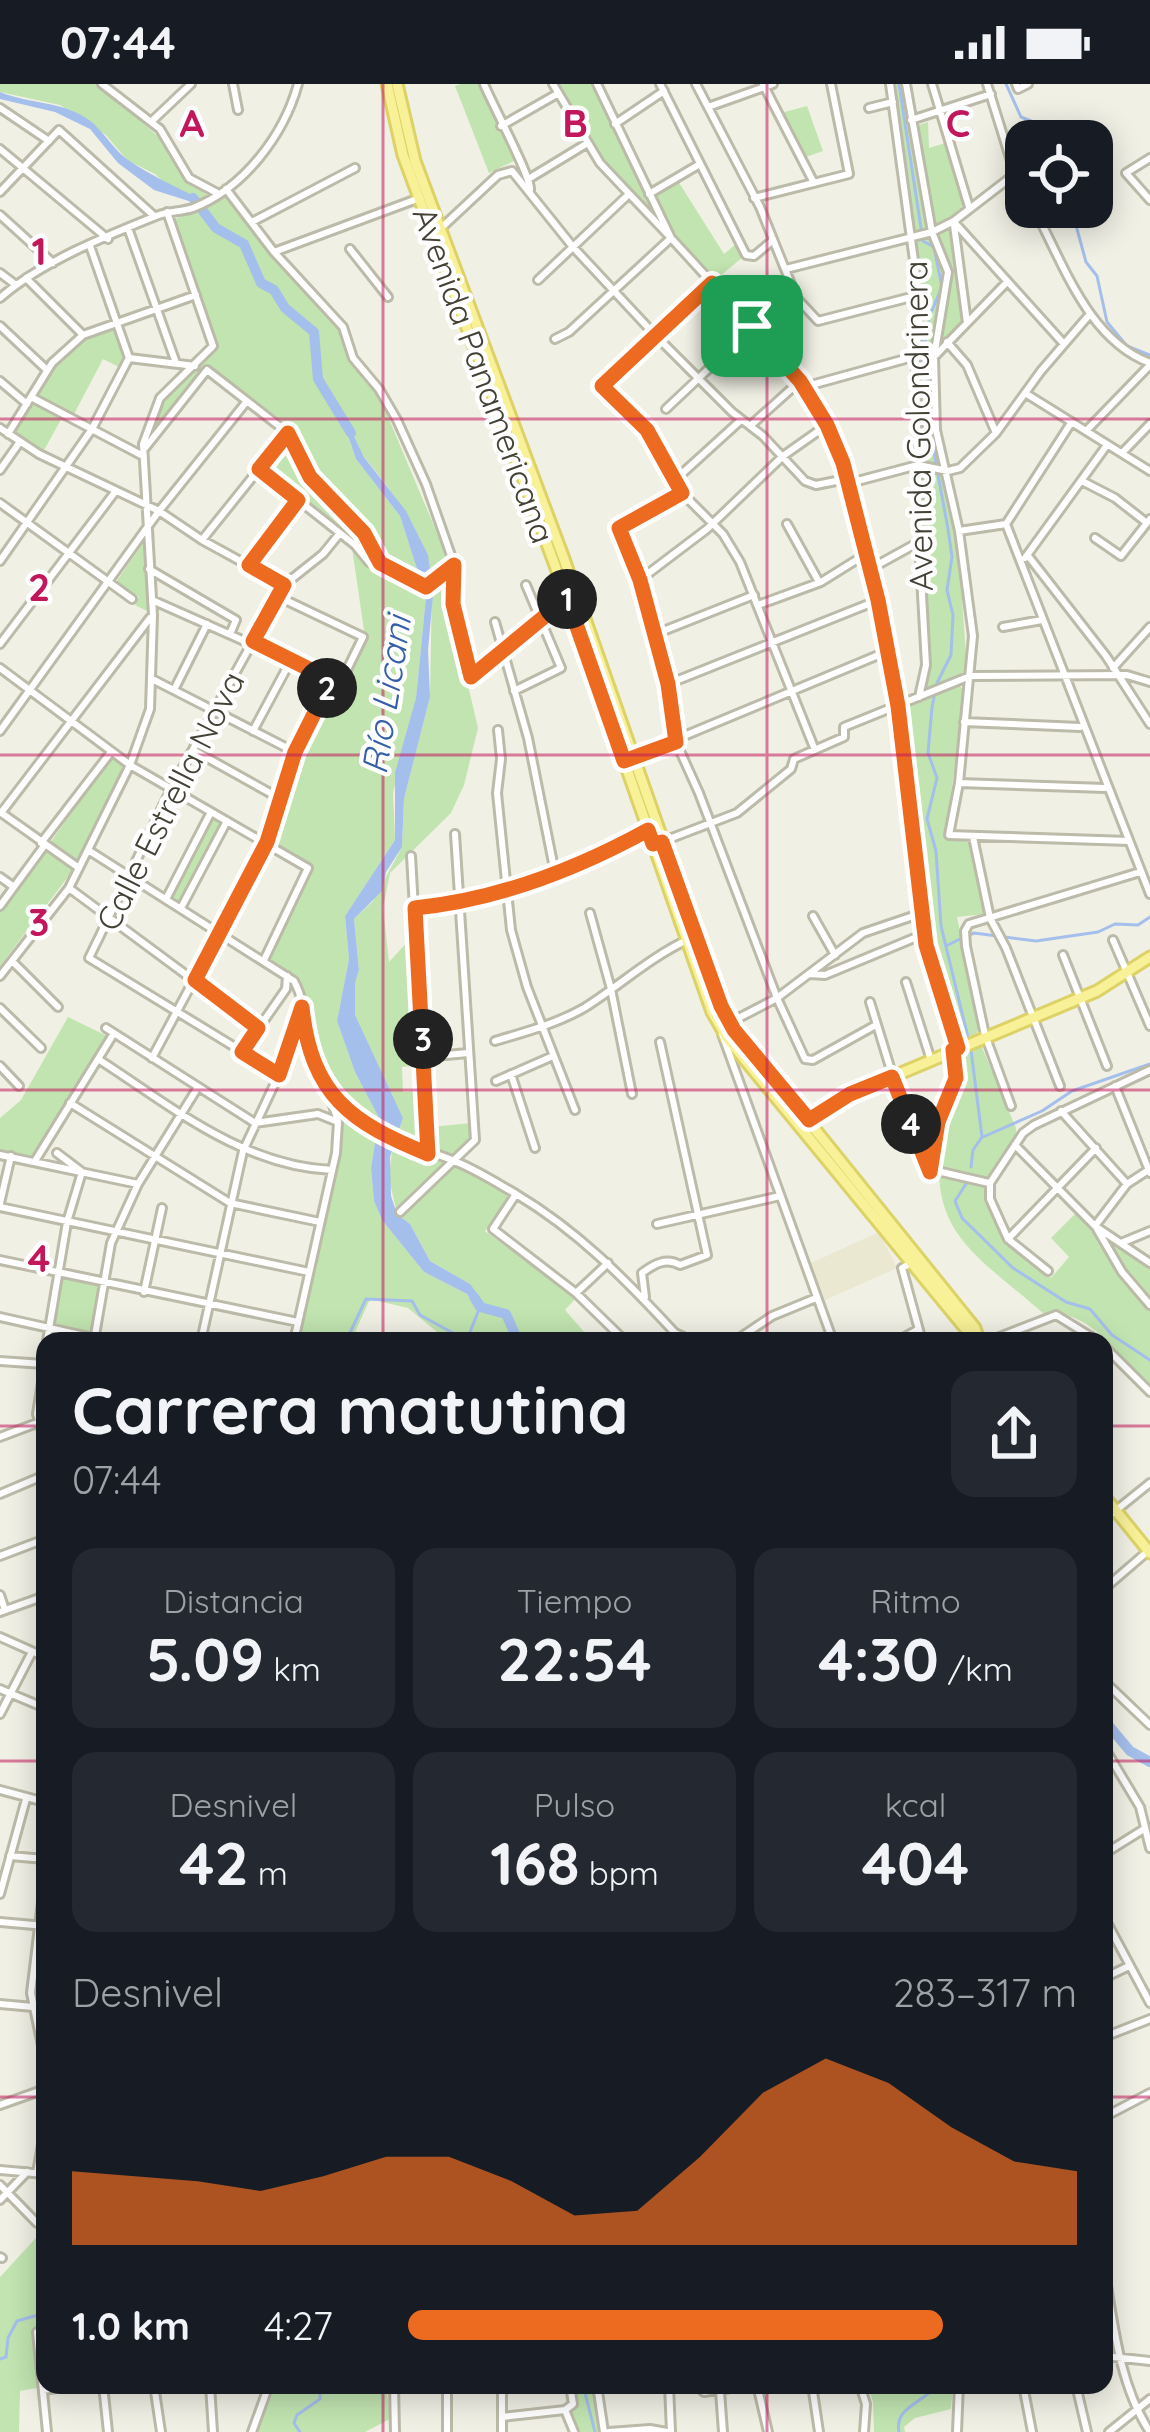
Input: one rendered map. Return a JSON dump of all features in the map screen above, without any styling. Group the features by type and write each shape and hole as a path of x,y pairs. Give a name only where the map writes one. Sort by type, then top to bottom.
{"main road":[{"name":"Avenida Panamericana","path":"387,84 403,155 418,199 436,231"},
{"name":"Avenida Panamericana","path":"397,84 444,254 725,1025 977,1332"},
{"path":"808,1124 850,1094 1082,997 1150,958"},
{"name":"Avenida Panamericana","path":"808,1124 968,1332"},
{"path":"1113,1508 1149,1552"}],"street":[{"path":"102,84 152,121 172,145 189,178 199,186 222,191 343,327 353,358 388,404 426,484 454,565 453,604 471,677 572,596"},
{"path":"152,121 191,84"},
{"path":"233,84 238,110"},
{"path":"0,298 53,263 155,216 194,207 239,179 285,122 298,84"},
{"path":"484,84 530,178 530,190"},
{"path":"553,84 586,144 802,384 827,425 878,600 898,706 925,934 958,1047 956,1078 938,1122 930,1172"},
{"path":"597,84 671,238"},
{"path":"666,410 793,285 696,84"},
{"path":"754,198 849,174 831,84"},
{"name":"Avenida Golondrinera","path":"890,84 922,234 948,272 934,357 935,430 940,469 959,531 973,635 959,783 949,835 974,837 990,918 1060,1086"},
{"name":"Avenida Golondrinera","path":"906,84 922,234 916,356 926,665 920,697"},
{"path":"932,84 944,111 969,208"},
{"path":"987,84 1005,139"},
{"path":"1017,86 1028,84"},
{"path":"708,107 767,85 814,183"},
{"path":"615,124 662,88 746,255 754,256 773,240"},
{"path":"501,126 557,94"},
{"path":"911,120 991,94"},
{"path":"868,108 893,102"},
{"path":"0,108 49,141"},
{"path":"0,192 59,130 155,216"},
{"path":"530,178 586,144"},
{"path":"0,149 108,238"},
{"path":"1150,158 1126,173 1150,200"},
{"path":"649,194 700,164"},
{"path":"252,222 356,168"},
{"path":"436,231 508,170 655,335 811,484 846,482 918,465 960,468 996,433 1090,314"},
{"path":"786,268 922,234 954,221 1005,182"},
{"path":"538,280 628,194"},
{"path":"274,252 418,199"},
{"path":"0,976 69,888 130,765 150,709 153,615 143,453 156,404 213,346 166,212"},
{"path":"0,215 53,263"},
{"path":"954,221 1064,344"},
{"path":"954,221 967,323"},
{"path":"128,228 176,363"},
{"path":"1044,228 1090,314 1123,350 1150,364 1085,432"},
{"path":"555,339 671,238"},
{"path":"0,561 92,430 129,358 90,246"},
{"path":"350,249 388,297"},
{"path":"0,273 16,285"},
{"path":"26,278 83,335"},
{"path":"934,357 1007,282"},
{"path":"712,283 602,386 647,430 682,493 712,523 740,562 815,750"},
{"path":"791,292 818,321 919,295"},
{"path":"8,434 47,370 83,335 196,295"},
{"path":"0,326 47,370"},
{"path":"947,342 967,365 996,433"},
{"path":"750,426 802,384 916,356"},
{"path":"129,358 195,366"},
{"path":"143,453 207,370 288,433 310,477 364,533 380,563 394,572"},
{"path":"0,381 29,400 143,453"},
{"path":"1025,392 1150,471"},
{"path":"0,731 160,511 247,401"},
{"path":"675,480 741,420"},
{"path":"959,531 1006,524 1071,423"},
{"path":"1122,453 1150,424"},
{"path":"640,580 712,523 783,456 827,425"},
{"path":"0,428 67,468 160,511 284,585"},
{"path":"202,540 288,433"},
{"path":"0,470 20,442"},
{"path":"1018,559 1029,557 1107,445"},
{"path":"259,469 369,562 426,587 454,565"},
{"path":"1082,481 1148,521 1121,556 1095,538"},
{"path":"0,644 115,492"},
{"path":"682,493 619,528 640,580 668,684 676,742 777,998 808,1061 876,1025"},
{"path":"249,565 298,500"},
{"path":"0,503 132,599"},
{"path":"787,524 820,582"},
{"path":"1006,524 1150,894"},
{"name":"Calle Estrella Nova","path":"178,1015 88,958 171,789 284,585 323,554 340,533"},
{"path":"870,569 919,542"},
{"path":"653,635 820,582 866,554"},
{"path":"1029,557 1150,724"},
{"path":"149,569 236,620 230,634"},
{"path":"514,691 562,668 526,585"},
{"path":"152,600 340,684 363,637 278,596"},
{"path":"668,684 878,600"},
{"path":"79,868 0,812 153,615"},
{"path":"1003,627 1042,620"},
{"path":"495,622 556,873"},
{"path":"174,690 207,624"},
{"path":"1116,671 1150,627"},
{"path":"629,759 887,651"},
{"path":"253,731 291,659"},
{"path":"0,668 130,765 308,868 263,961"},
{"path":"657,843 737,813 790,769 794,759 844,737 844,727 970,676 1116,671 1150,682"},
{"path":"152,679 295,752"},
{"path":"152,1058 267,842 295,752 331,680"},
{"path":"964,722 1082,727"},
{"path":"498,730 502,759 497,794 516,951 575,1110"},
{"path":"193,750 280,799"},
{"path":"0,906 111,752"},
{"path":"959,783 1107,788"},
{"path":"166,899 212,812"},
{"path":"181,908 227,821"},
{"path":"415,908 460,903 508,890 598,857 652,828"},
{"path":"400,1212 476,1141 455,834"},
{"path":"974,837 1129,841"},
{"path":"88,850 287,976 298,989 309,1048 338,1122 296,1332"},
{"path":"411,856 428,1154"},
{"path":"1011,1106 981,1037 966,946 968,924 1141,872"},
{"path":"0,877 14,887"},
{"path":"69,888 258,1028"},
{"path":"590,913 632,1094"},
{"path":"829,1332 725,1025 777,998 863,933 922,913"},
{"path":"813,916 835,955"},
{"path":"809,974 825,975 925,934"},
{"path":"495,1042 577,1012 691,938"},
{"path":"1113,940 1150,1025"},
{"path":"1063,955 1107,1066"},
{"path":"12,961 58,1007"},
{"path":"242,1052 286,989 287,976"},
{"path":"906,982 931,1060"},
{"path":"869,1002 892,1077 930,1172"},
{"path":"203,1332 243,1150 279,1075 302,1007"},
{"path":"0,1008 40,1048"},
{"path":"178,1015 279,1075"},
{"path":"35,1161 110,1031 254,1123 318,1114 338,1122"},
{"path":"646,1301 642,1273 655,1263 672,1260 680,1265 707,1255 660,1042"},
{"path":"424,1057 470,1053"},
{"path":"496,1082 553,1056"},
{"path":"98,1059 243,1150 287,1164 332,1170"},
{"path":"0,1066 20,1086"},
{"path":"1048,1271 1008,1238 992,1206 990,1184 1023,1133 1150,1070"},
{"path":"511,1075 536,1148"},
{"path":"1095,1226 1127,1184 1150,1170 1115,1086"},
{"path":"95,1332 116,1233 138,1184 198,1087"},
{"path":"330,1095 386,1136 453,1160 516,1194 588,1243 674,1332"},
{"path":"70,1103 230,1203 320,1222"},
{"path":"1061,1111 1127,1184"},
{"path":"1015,1144 1095,1226 1150,1263"},
{"path":"1008,1238 1096,1148"},
{"path":"57,1153 82,1172"},
{"path":"0,1155 138,1184"},
{"path":"11,1156 0,1205 309,1272"},
{"path":"930,1172 937,1168 990,1184"},
{"path":"48,1332 67,1222 82,1172"},
{"path":"516,1194 493,1229 576,1293 616,1332"},
{"path":"657,1224 780,1196"},
{"path":"144,1292 162,1208"},
{"path":"1095,1226 1122,1272 1150,1305"},
{"path":"1121,1243 1150,1231"},
{"path":"0,1260 298,1322"},
{"path":"913,1262 902,1268 917,1330 914,1332"},
{"path":"576,1293 608,1263"},
{"path":"748,1332 772,1316 816,1298"},
{"path":"1008,1332 1056,1315 1082,1332"},
{"path":"0,1317 70,1332"},
{"path":"1113,1356 1150,1392"},
{"path":"0,1361 36,1363"},
{"path":"0,1437 36,1423"},
{"path":"0,1494 36,1479"},
{"path":"1115,1511 1150,1483"},
{"path":"0,1556 36,1542"},
{"path":"1113,1582 1149,1552"},
{"path":"0,1595 2,1611 36,1599"},
{"path":"0,1637 36,1654"},
{"path":"0,1714 32,1652"},
{"path":"0,1689 36,1704"},
{"path":"1113,1690 1150,1725"},
{"path":"1113,1763 1141,1807 1150,1848"},
{"path":"0,1790 36,1801"},
{"path":"0,1894 26,1799"},
{"path":"1141,1807 1150,1803"},
{"path":"1113,1848 1144,1828"},
{"path":"10,1856 36,1857"},
{"path":"0,1922 36,1926"},
{"path":"1113,1935 1150,2003"},
{"path":"1113,1974 1129,1966"},
{"path":"36,1977 36,2013"},
{"path":"0,2004 33,2007"},
{"path":"1113,2033 1150,2019"},
{"path":"0,2105 36,2092"},
{"path":"1113,2112 1150,2093"},
{"path":"0,2170 36,2173"},
{"path":"0,2200 26,2172"},
{"path":"0,2186 36,2222"},
{"path":"1113,2312 1136,2410 1150,2432"},
{"path":"1113,2356 1150,2360"},
{"path":"43,2394 47,2432"},
{"path":"104,2394 108,2432"},
{"path":"155,2394 161,2432"},
{"path":"211,2394 213,2432"},
{"path":"252,2432 266,2394"},
{"path":"394,2394 395,2432"},
{"path":"447,2394 447,2432"},
{"path":"502,2394 502,2432"},
{"path":"502,2417 565,2410 573,2404 571,2394"},
{"path":"599,2394 607,2432 650,2428 669,2432 669,2394"},
{"path":"720,2394 723,2432"},
{"path":"755,2394 768,2432"},
{"path":"813,2394 819,2432"},
{"path":"863,2394 864,2432"},
{"path":"957,2432 959,2394"},
{"path":"1025,2394 1032,2432"},
{"path":"1078,2394 1087,2432"},
{"path":"1108,2432 1150,2399"},
{"path":"565,2410 574,2432"}],"shaded area":[{"path":"743,274 771,303 754,320 724,292"},
{"path":"879,1232 897,1268 825,1300 811,1263"}],"green space":[{"path":"0,84 99,84 172,149 186,180 207,195 202,200 167,185 127,160 106,135 60,105 0,92"},
{"path":"480,84 516,160 489,173 455,86"},
{"path":"556,84 592,84 667,231 601,159"},
{"path":"892,84 902,84 929,237 944,267 943,298 931,340 931,434 949,497 960,566 967,672 925,689 919,354 923,304"},
{"path":"807,106 823,151 803,158 781,113"},
{"path":"928,122 929,148 949,142 964,201 960,212 936,224 916,126"},
{"path":"678,181 724,254 736,244 743,257 714,281 677,237 654,196"},
{"path":"225,197 242,211 258,239 338,329 352,360 378,393 450,564 431,580 407,515 345,427 356,459 400,516 426,597 416,698 393,793 395,840 345,916 349,959 337,1021 355,1072 379,1118 371,1168 374,1201 382,1220 424,1272 467,1294 475,1306 470,1284 430,1261 410,1224 397,1214 389,1178 393,1142 514,1191 485,1231 576,1298 565,1310 584,1332 437,1332 408,1308 370,1299 355,1332 300,1332 341,1128 335,1095 316,1060 302,985 268,958 313,865 272,841 332,685 343,688 365,637 352,548 372,567 396,576 399,571 311,471 290,426 208,367 146,442 160,402 201,365 217,343 174,223"},
{"path":"951,226 962,324 938,347 949,279 937,232"},
{"path":"114,326 125,360 121,368 103,359 73,416 36,395 68,353"},
{"path":"33,402 63,416 43,452 13,434"},
{"path":"286,440 304,476 356,528 373,560 264,467"},
{"path":"146,539 149,612 135,605 139,597 116,582"},
{"path":"451,574 450,608 478,728 464,785 451,813 390,873 383,908 389,962 412,937 420,1065 402,1067 403,1092 423,1091 425,1148 397,1137 403,1118 355,1016 359,970 354,919 373,901 402,847 404,799 430,697 432,587"},
{"path":"960,686 965,692 945,837 970,842 985,914 957,917 979,1027 977,1033 959,1041 930,938 904,709"},
{"path":"112,756 125,766 76,863 50,843"},
{"path":"213,817 224,823 180,904 170,899"},
{"path":"46,850 74,869 0,966 0,913"},
{"path":"68,1017 107,1036 33,1156 0,1153 0,1118 21,1100"},
{"path":"981,1045 1016,1128 1016,1137 986,1186 1000,1228 1017,1250 1051,1278 1069,1257 1051,1238 1076,1213 1150,1267 1150,1387 1113,1346 1113,1332 1097,1332 1075,1318 1044,1314 960,1238 941,1194 939,1165 944,1125 957,1091 959,1058"},
{"path":"471,1123 472,1135 457,1156 432,1151 431,1127"},
{"path":"60,1278 100,1286 93,1332 52,1323"},
{"path":"36,2238 36,2326 31,2329 36,2388 20,2391 19,2432 0,2432 0,2277"},
{"path":"272,2394 387,2394 390,2419 365,2432 257,2432"},
{"path":"566,2394 595,2394 601,2432 579,2432"},
{"path":"871,2394 952,2394 951,2409 915,2418 904,2427 905,2432 874,2432"}],"water":[{"path":"0,92 81,115 128,160 202,200 195,203 154,190 118,163 90,129 55,112 0,99"},
{"name":"Río Licani","path":"347,422 364,457 406,511 428,555 433,595 430,697 404,799 402,847 386,872 382,891 354,919 359,970 355,1015 403,1118 390,1157 391,1196 397,1214 410,1224 430,1261 470,1284 488,1308 475,1307 467,1294 424,1272 382,1220 374,1201 371,1168 379,1118 355,1072 337,1021 349,959 345,916 395,840 395,773 416,698 426,597 400,516 356,459"}],"waterway":[{"path":"899,84 923,241 934,247 942,287 929,317 921,365 928,379 923,427 934,453 948,529 952,557 947,590 953,615 951,655 932,707 928,753 937,778 927,819 936,851 941,926 971,1050 982,1137 973,1150 971,1167"},
{"path":"1006,84 1021,117 1028,120"},
{"name":"Río Licani","path":"193,198 216,228 244,244 261,283 274,290 285,308 314,332 318,379 351,433"},
{"path":"1077,228 1086,262 1097,276 1107,322 1127,346 1150,355"},
{"path":"967,936 1036,941 1098,932 1115,924 1138,925 1150,917"},
{"path":"946,946 960,939"},
{"path":"983,1137 1042,1111 1072,1091 1150,1064"},
{"path":"966,1184 955,1201 962,1218 1013,1268 1066,1302 1090,1309 1109,1332"},
{"name":"Río Licani","path":"474,1297 480,1307 506,1314 514,1332"},
{"path":"350,1332 366,1299 412,1301 420,1315 451,1332"},
{"path":"470,1332 480,1307"},
{"path":"1113,1336 1150,1360"},
{"name":"Río Licani","path":"1113,1731 1130,1751 1150,1762"},
{"path":"0,2359 6,2357 8,2338 17,2321 36,2316"},
{"path":"300,2432 294,2423 297,2415 320,2399 320,2394"},
{"path":"585,2394 595,2432"},
{"path":"899,2432 901,2416 927,2394"}],"route":[{"path":"712,283 752,326 791,369 827,425 843,463 878,600 906,761 926,945 958,1048 953,1050 956,1078 938,1122 930,1172 892,1077 850,1094 809,1120 734,1030 662,842 653,844 648,830 598,857 508,890 460,903 415,908 428,1154 374,1131 326,1090 309,1048 302,1007 279,1075 242,1052 258,1028 195,980 267,842 295,752 331,680 253,641 284,585 249,565 298,500 259,469 288,433 310,477 364,533 384,567 426,587 454,565 453,604 471,677 567,598 624,761 676,742 668,684 640,580 619,528 682,493 647,430 602,386 712,283"}]}
